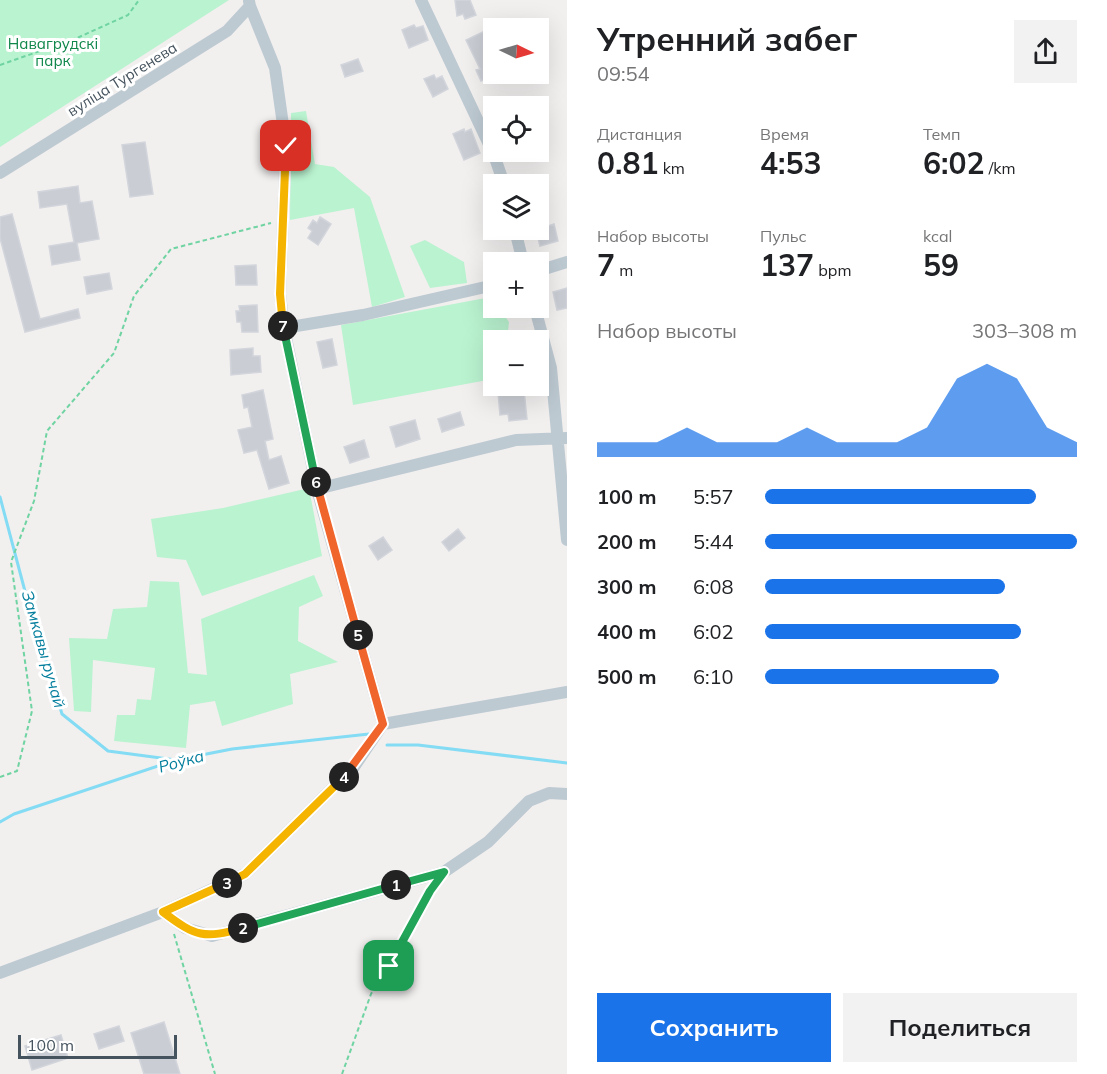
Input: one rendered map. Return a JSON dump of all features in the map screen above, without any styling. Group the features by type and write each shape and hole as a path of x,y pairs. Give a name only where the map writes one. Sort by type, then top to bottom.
{"street":[{"path":"421,0 484,134 500,174"},
{"path":"249,3 275,68 286,146 281,220 280,294 284,328 317,489 383,724"},
{"name":"вуліца Тургенева","path":"0,173 227,31 249,3"},
{"path":"549,267 567,262"},
{"path":"284,328 363,315 483,288"},
{"path":"538,318 550,368 563,438 567,540"},
{"path":"317,489 516,440 563,438"},
{"path":"0,973 163,912 245,874 354,767 383,724 567,692"},
{"path":"163,912 185,928 212,936 444,872 488,842 529,801 549,793 567,794"}],"path":[{"path":"0,65 77,38 128,15 139,0"},
{"path":"0,777 17,771 32,711 11,562 34,501 47,431 114,353 134,296 171,249 281,220"},
{"path":"342,1074 370,994 444,872"},
{"path":"173,933 215,1074"}],"green space":[{"name":"Навагрудскі парк","path":"0,0 229,0 0,147"},
{"path":"306,111 315,164 334,167 370,197 405,297 372,307 354,208 290,220 291,113"},
{"path":"425,240 464,262 467,283 430,288 410,246"},
{"path":"483,298 483,318 506,318 509,322 508,330 483,330 483,381 353,405 341,325"},
{"path":"309,488 322,556 202,596 186,560 157,557 151,519 223,508"},
{"path":"314,575 323,596 299,607 298,641 338,662 290,674 293,704 222,726 215,701 190,705 186,748 114,741 117,715 135,715 137,699 151,700 155,668 93,660 91,712 74,711 69,638 107,639 113,609 147,607 150,581 179,582 188,673 207,675 201,619"}],"building":[{"path":"455,0 470,0 476,15 465,19 463,14 457,16"},
{"path":"414,25 416,28 423,26 428,40 409,48 402,30"},
{"path":"483,32 483,80 481,81 476,70 480,69 466,40"},
{"path":"358,59 363,71 345,77 341,65"},
{"path":"434,75 436,79 442,76 448,89 433,97 424,79"},
{"path":"464,129 465,132 471,129 480,153 464,160 453,134"},
{"path":"145,142 153,194 130,197 122,145"},
{"path":"78,186 80,203 92,201 99,239 77,243 80,260 52,265 49,246 74,242 67,204 40,208 38,192"},
{"path":"12,214 40,319 78,309 80,318 25,332 0,238 0,217"},
{"path":"320,217 331,224 318,245 308,238 312,231 308,228 313,220 317,223"},
{"path":"554,224 558,241 540,246 538,240 549,240 549,226"},
{"path":"256,265 257,285 236,285 235,266"},
{"path":"109,273 112,289 87,294 84,277"},
{"path":"567,288 567,308 557,310 553,292"},
{"path":"257,305 258,332 242,332 241,322 237,322 236,311 240,311 239,306"},
{"path":"332,339 337,365 323,368 317,342"},
{"path":"253,348 253,356 260,356 261,372 231,375 230,350"},
{"path":"263,390 273,439 265,441 269,460 281,456 289,483 269,489 257,450 244,453 238,430 252,427 248,407 244,408 242,395"},
{"path":"498,396 525,396 527,419 509,421 508,414 500,415"},
{"path":"460,412 464,425 442,432 438,419"},
{"path":"415,420 420,439 396,447 390,427"},
{"path":"364,440 369,457 350,463 344,447"},
{"path":"458,529 465,538 449,551 442,542"},
{"path":"383,537 392,550 378,560 369,546"},
{"path":"164,1022 180,1074 144,1074 131,1033"},
{"path":"119,1026 124,1041 99,1049 94,1034"},
{"path":"61,1035 68,1058 32,1070 25,1046"}],"waterway":[{"name":"Замкавы ручай","path":"0,497 26,595 62,714 108,751 176,760"},
{"name":"Роўка","path":"0,822 14,814 176,760 232,749 369,734"},
{"name":"Роўка","path":"387,745 418,745 567,763"}],"route":[{"path":"286,146 281,220 280,294 284,328 317,489 383,724 354,767 245,874 163,912 185,928 212,936 444,872 430,891 389,966"}]}
